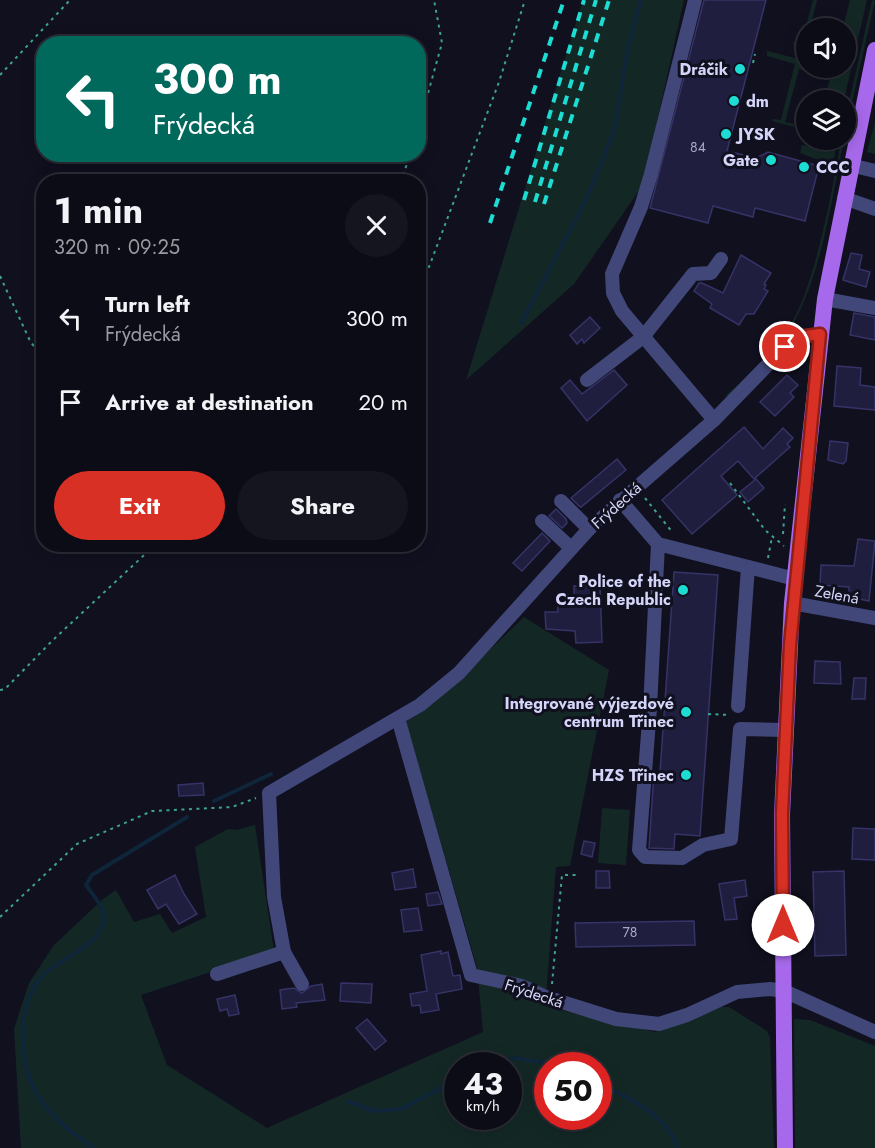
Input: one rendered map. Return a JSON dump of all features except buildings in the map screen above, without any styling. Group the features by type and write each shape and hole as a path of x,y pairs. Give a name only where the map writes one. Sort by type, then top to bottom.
{"main road":[{"path":"785,1148 782,814 784,730 792,603 825,299 850,165 875,50"}],"street":[{"path":"694,0 651,174 641,207 612,274 613,293 622,311 714,420"},
{"path":"850,165 875,171"},
{"path":"844,198 875,209"},
{"path":"587,380 644,338 693,274 711,273 721,259"},
{"path":"825,299 875,308"},
{"name":"Frýdecká","path":"269,793 420,705 459,673 588,529 714,420 785,347 806,336 820,334"},
{"path":"620,500 658,544 795,579"},
{"path":"561,501 588,529"},
{"path":"542,521 571,548"},
{"path":"658,544 650,708 639,850 645,857 682,858 703,845 732,839 740,729 784,730"},
{"path":"738,706 748,567"},
{"name":"Zelená","path":"792,603 875,618"},
{"name":"Frýdecká","path":"398,718 471,975 522,986 550,998 616,1019 659,1024 687,1015 737,992 770,988 784,991"},
{"path":"269,793 274,897 284,952 302,984"},
{"path":"217,974 284,952"},
{"path":"784,991 875,1032"}],"path":[{"path":"36,36 70,0"},
{"path":"426,100 442,43 434,0"},
{"path":"426,275 499,82 525,0"},
{"path":"0,75 36,36"},
{"path":"753,63 755,54"},
{"path":"0,276 31,344 36,349"},
{"path":"730,483 772,537 787,546 783,527 785,504"},
{"path":"635,487 680,541 677,549"},
{"path":"767,566 772,537"},
{"path":"0,690 5,689 53,640 147,552"},
{"path":"708,714 734,715 738,706"},
{"path":"0,917 77,844 152,810 232,807 269,793"},
{"path":"550,998 562,875 579,875"}],"green space":[{"path":"583,0 684,0 643,185 574,284 466,380"},
{"path":"813,0 817,0 812,18 808,18"},
{"path":"850,0 867,0 856,48 856,18 846,18"},
{"path":"872,0 875,1 855,90 852,90"},
{"path":"767,51 796,58 797,78 785,122 795,124 794,127 772,121 773,119 781,120 795,64 767,56"},
{"path":"830,78 849,78 846,90 827,90"},
{"path":"875,122 875,154 867,152"},
{"path":"801,150 835,150 835,156 829,164 800,153"},
{"path":"839,150 842,150 822,247 814,274 793,324 779,346 762,365 730,395 724,397 770,353 792,322 809,283"},
{"path":"524,617 609,670 570,866 556,867 546,997 548,1007 655,1032 721,1007 729,1007 767,1031 770,1037 774,1148 21,1148 14,1029 29,983 54,945 103,899 116,890 134,922 160,914 172,933 206,917 195,847 228,829 236,830 255,825 274,951 141,995 167,1065 267,1128 483,1032 477,967 406,722 434,703"},
{"path":"602,808 630,810 626,865 598,863"},
{"path":"794,1019 810,1020 875,1046 875,1148 795,1148"}],"waterway":[{"path":"521,323 588,196 614,131 628,47 641,0"},
{"path":"214,801 271,774"},
{"path":"94,1148 54,1116 35,1090 24,1056 24,1020 27,1003 43,975 86,945 100,930 104,921 103,912 86,885 92,875 187,817"},
{"path":"522,1059 534,1061"},
{"path":"347,1101 374,1111 401,1109 444,1086"},
{"path":"612,1089 656,1116 665,1125 677,1148"}],"railway":[{"path":"490,223 564,0"},
{"path":"524,200 584,0"},
{"path":"535,202 596,0"},
{"path":"544,204 609,0"}],"place":[{"name":"Dráčik","path":"740,69"},
{"name":"dm","path":"734,101"},
{"name":"JYSK","path":"726,134"},
{"name":"Gate","path":"771,160"},
{"name":"CCC","path":"804,167"},
{"name":"Police of the Czech Republic","path":"683,590"},
{"name":"Integrované výjezdové centrum Třinec","path":"686,712"},
{"name":"HZS Třinec","path":"686,775"}],"route":[{"path":"783,925 784,730 792,603 820,334 795,340 785,347"}]}
